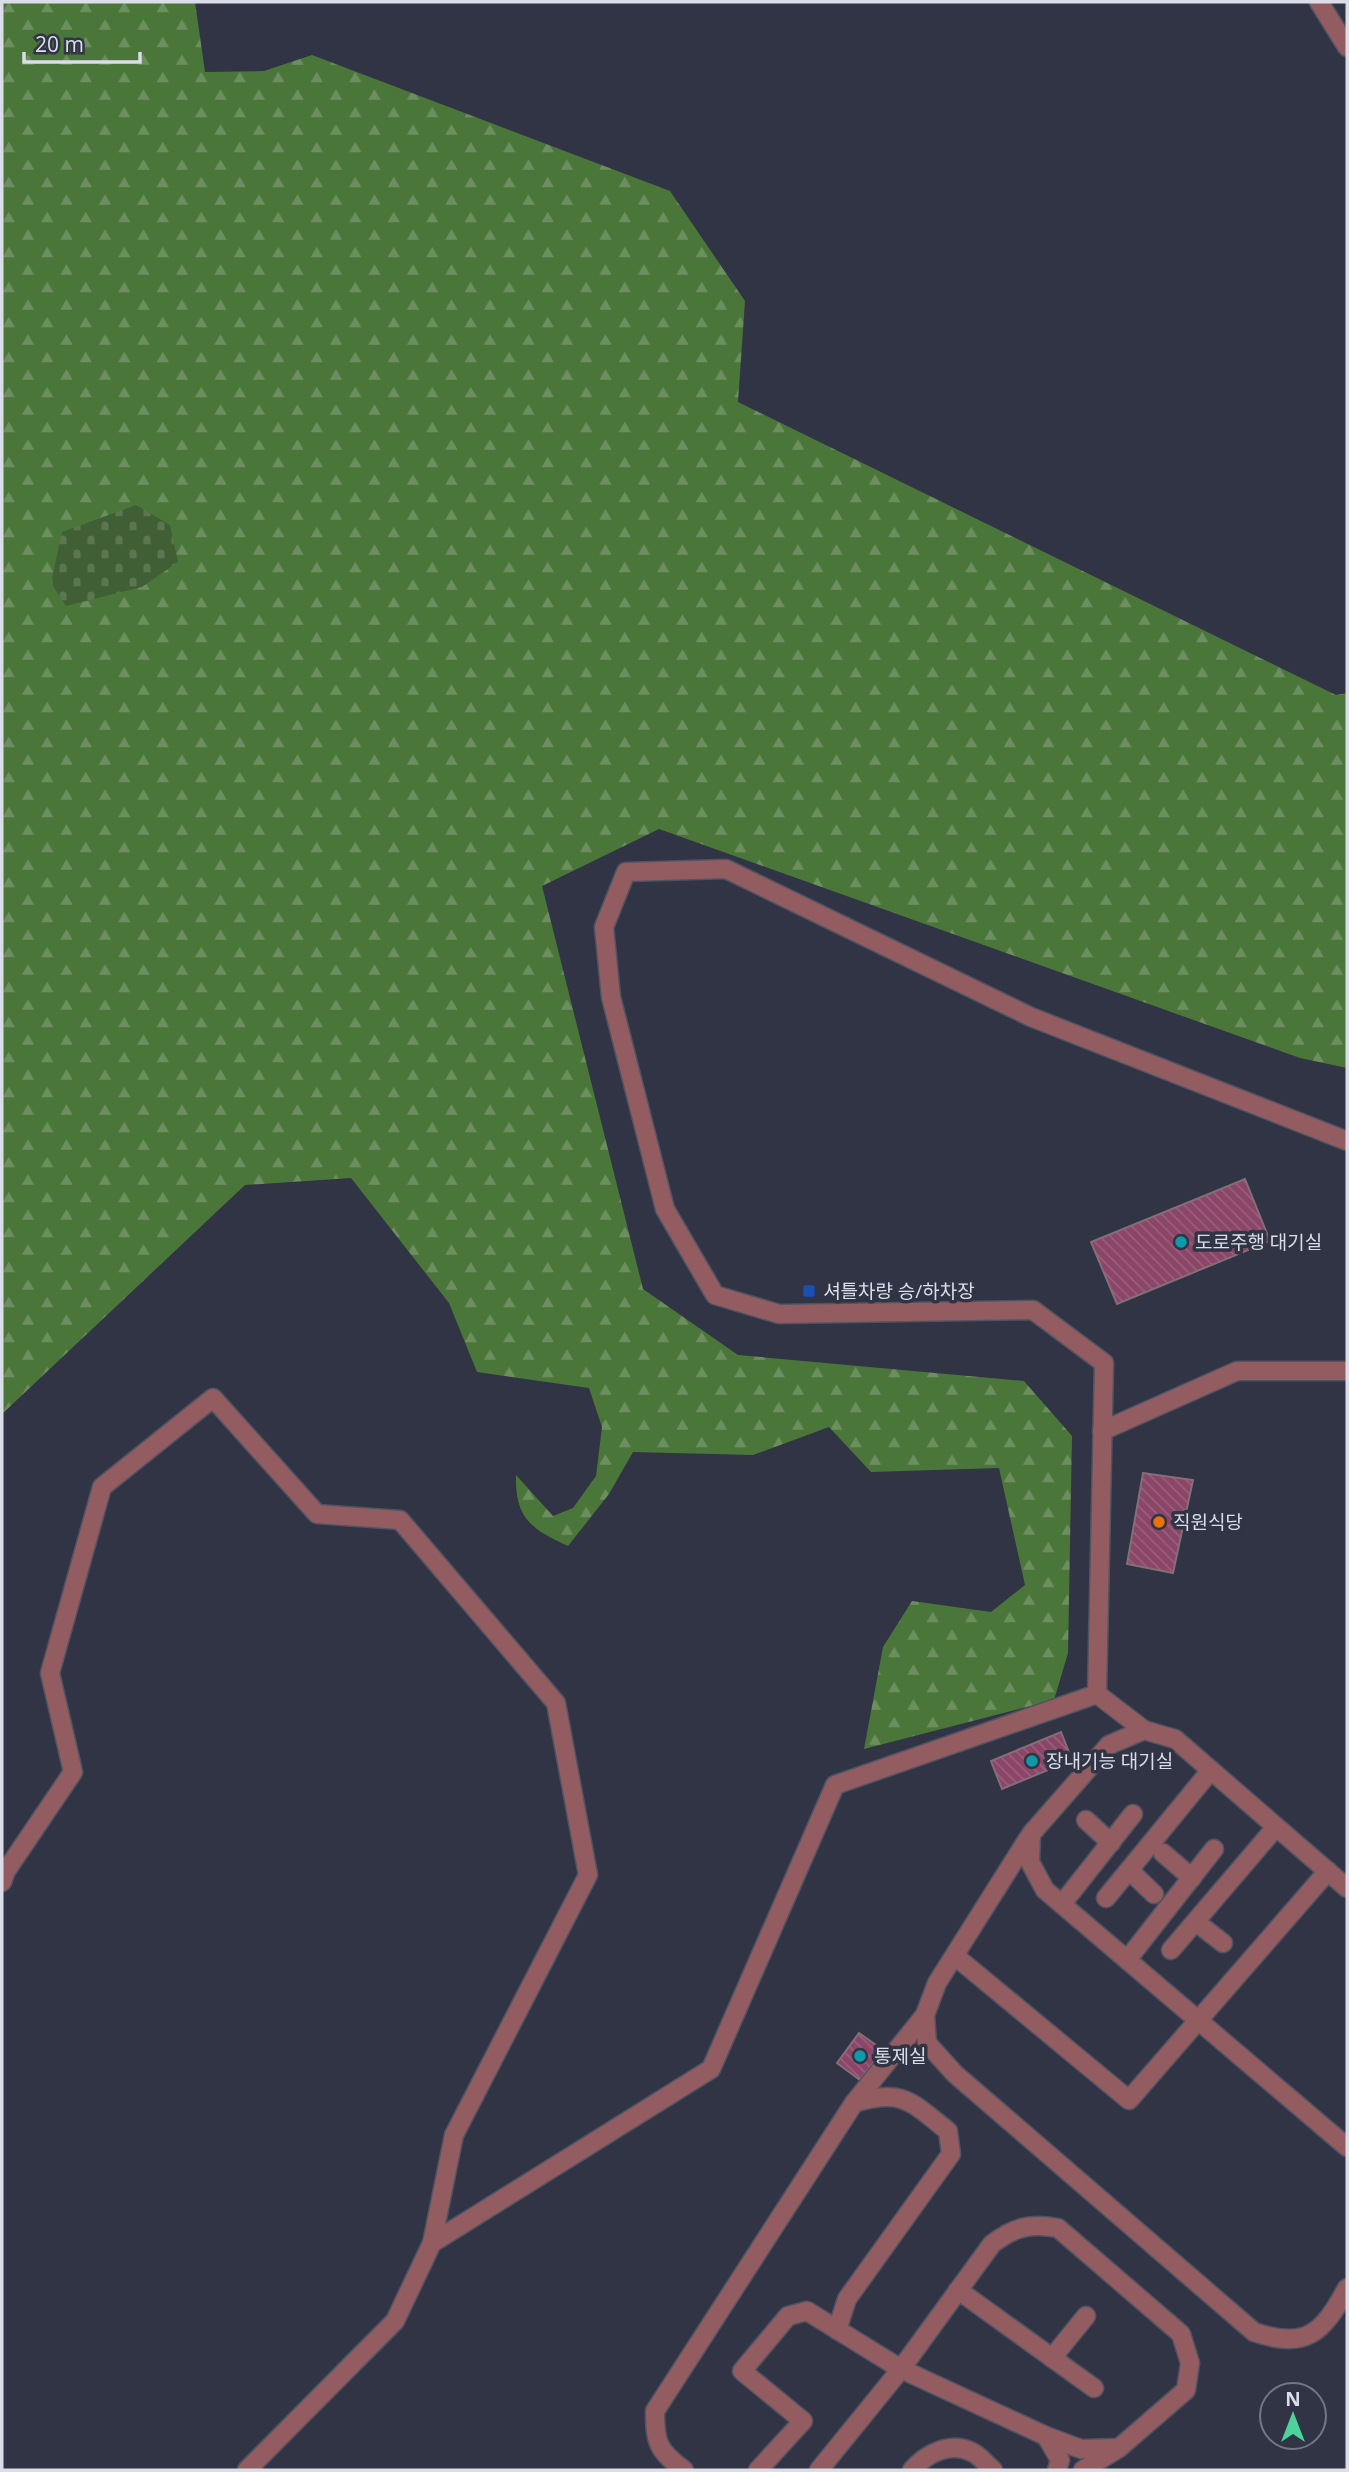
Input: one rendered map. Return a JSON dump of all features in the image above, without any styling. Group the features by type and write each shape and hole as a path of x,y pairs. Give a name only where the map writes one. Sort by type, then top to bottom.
{"street":[{"path":"1319,2 1347,47"},
{"path":"1097,1694 1104,1363 1033,1310 779,1314 715,1294 666,1209 611,997 604,927 626,872 726,869 1031,1017 1347,1141"},
{"path":"1102,1431 1237,1371 1347,1371"},
{"path":"2,1882 6,1871 73,1772 50,1674 102,1487 214,1398 317,1514 400,1520 556,1703 588,1875 454,2135 432,2243 395,2321 247,2470"},
{"path":"1097,1694 1144,1730 1175,1739 1347,1888"},
{"path":"432,2243 711,2069 835,1785 1097,1694"},
{"path":"684,2470 664,2455 655,2436 655,2411 854,2103 925,2015 937,1983 1031,1834 1109,1745 1144,1730"},
{"path":"1106,1898 1211,1770"},
{"path":"1062,1904 1133,1814"},
{"path":"1086,1819 1111,1843"},
{"path":"1171,1950 1276,1826"},
{"path":"1031,1834 1030,1862 1045,1890 1347,2147"},
{"path":"1127,1960 1214,1849"},
{"path":"1163,1853 1192,1878"},
{"path":"1129,1870 1154,1894"},
{"path":"955,1956 1129,2099 1328,1871"},
{"path":"1196,1922 1223,1943"},
{"path":"925,2015 927,2043 955,2074 1254,2332 1279,2341 1306,2338 1330,2321 1347,2288"},
{"path":"837,2330 847,2299 951,2154 948,2132 908,2099 877,2096 854,2103"},
{"path":"819,2470 901,2369 992,2244 1012,2229 1036,2224 1058,2228 1181,2334 1190,2363 1186,2390 1119,2448 1083,2470"},
{"path":"958,2290 1094,2388"},
{"path":"758,2470 803,2421 742,2371 788,2316 807,2311 901,2369 1046,2436 1080,2449 1119,2448"},
{"path":"1052,2358 1086,2316"},
{"path":"1046,2436 1060,2460 1057,2470"},
{"path":"912,2470 924,2456 952,2448 972,2452 993,2470"}],"green space":[{"path":"2,2 195,2 205,72 264,71 312,55 670,191 745,301 738,402 1336,695 1347,693 1347,1068 1300,1058 659,829 542,886 643,1289 738,1355 1024,1381 1072,1436 1068,1653 1054,1700 864,1749 883,1647 912,1601 991,1612 1025,1585 999,1468 871,1472 829,1427 753,1455 633,1452 609,1494 568,1546 544,1534 522,1512 516,1490 516,1475 553,1516 573,1508 596,1476 602,1427 589,1388 477,1372 449,1303 351,1178 245,1185 2,1414"},
{"path":"136,505 170,525 178,562 142,587 66,606 51,583 62,532"}],"building":[{"name":"도로주행 대기실","path":"1245,1179 1270,1241 1117,1304 1091,1242"},
{"name":"직원식당","path":"1143,1473 1193,1480 1173,1573 1127,1564"},
{"name":"장내기능 대기실","path":"1061,1732 1072,1760 1002,1789 991,1761"},
{"name":"통제실","path":"859,2033 883,2050 860,2080 837,2063"}],"place":[{"name":"도로주행 대기실","path":"1181,1242"},
{"name":"셔틀차량 승/하차장","path":"809,1291"},
{"name":"직원식당","path":"1159,1522"},
{"name":"장내기능 대기실","path":"1032,1761"},
{"name":"통제실","path":"860,2056"}]}
